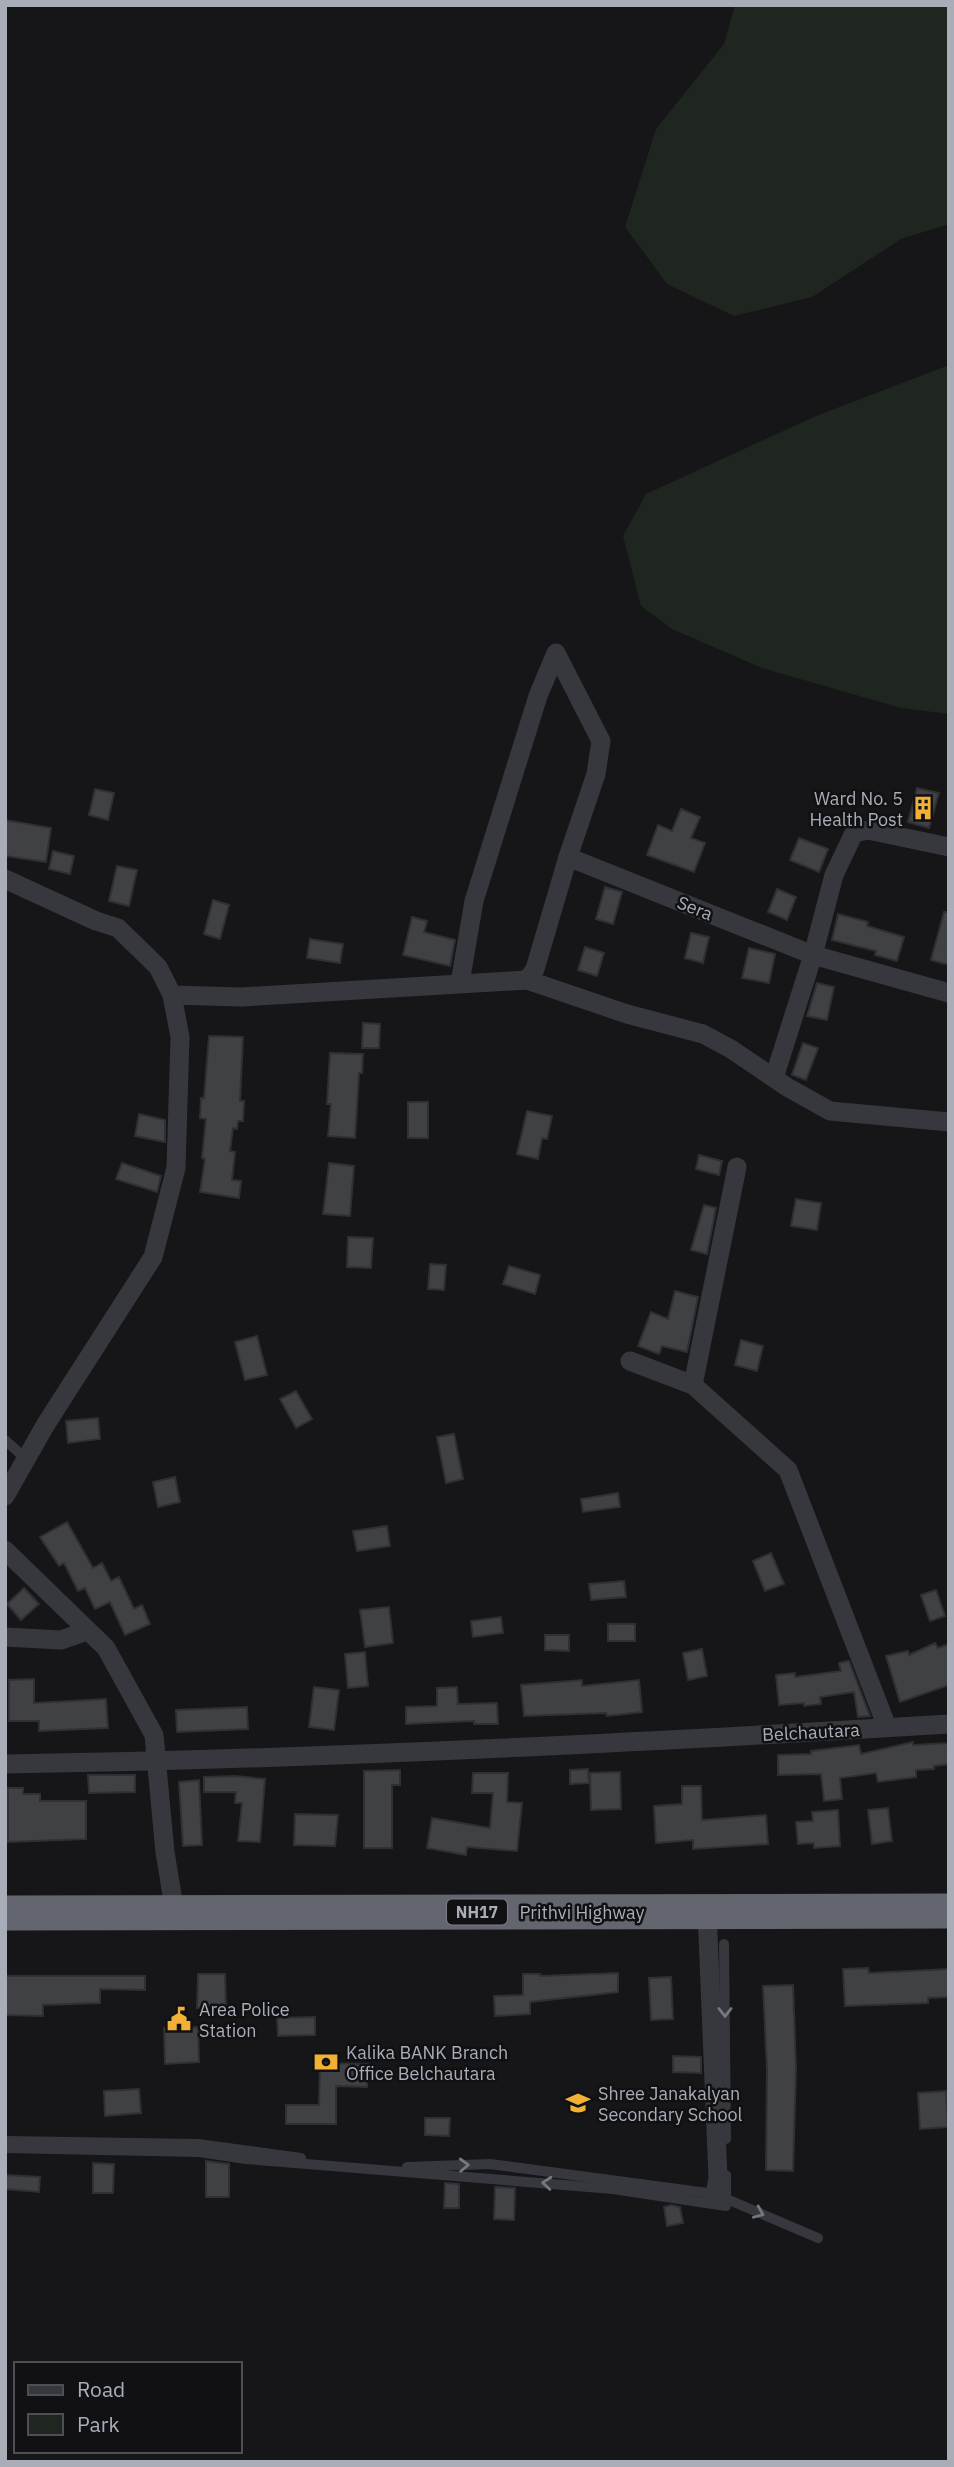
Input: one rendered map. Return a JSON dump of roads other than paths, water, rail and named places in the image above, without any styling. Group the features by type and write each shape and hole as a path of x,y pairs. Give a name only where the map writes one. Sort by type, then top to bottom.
{"highway":[{"name":"Prithvi Highway","path":"5,1913 949,1911"}],"street":[{"path":"460,984 474,901 538,696 556,653 601,741 596,774 535,970 527,980"},
{"path":"774,1079 813,955 834,874 854,833 868,830 949,847"},
{"name":"Sera","path":"568,857 813,955 949,993"},
{"path":"5,879 96,921 118,928 158,967 172,995 180,1037 176,1168 153,1257 46,1424 5,1496"},
{"path":"172,995 241,997 527,980 627,1014 703,1034 830,1111 929,1118 949,1122"},
{"path":"693,1385 737,1167"},
{"path":"630,1361 693,1385 788,1470 887,1727"},
{"path":"5,1550 106,1648 154,1735 165,1852 175,1913"},
{"path":"5,1637 61,1640 87,1631"},
{"name":"Belchautara","path":"5,1764 155,1762 673,1741 949,1724"},
{"path":"707,1911 718,2178 715,2194"}],"lane":[{"path":"5,1440 26,1458"},
{"path":"5,2148 199,2152 246,2160 613,2189 726,2206 724,1944"},
{"path":"5,2141 198,2144 380,2168 490,2164 715,2194 818,2238"}],"place":[{"name":"Ward No. 5 Health Post","path":"923,808"},
{"name":"Area Police Station","path":"179,2019"},
{"name":"Kalika BANK Branch Office Belchautara","path":"326,2062"},
{"name":"Shree Janakalyan Secondary School","path":"578,2103"}]}
